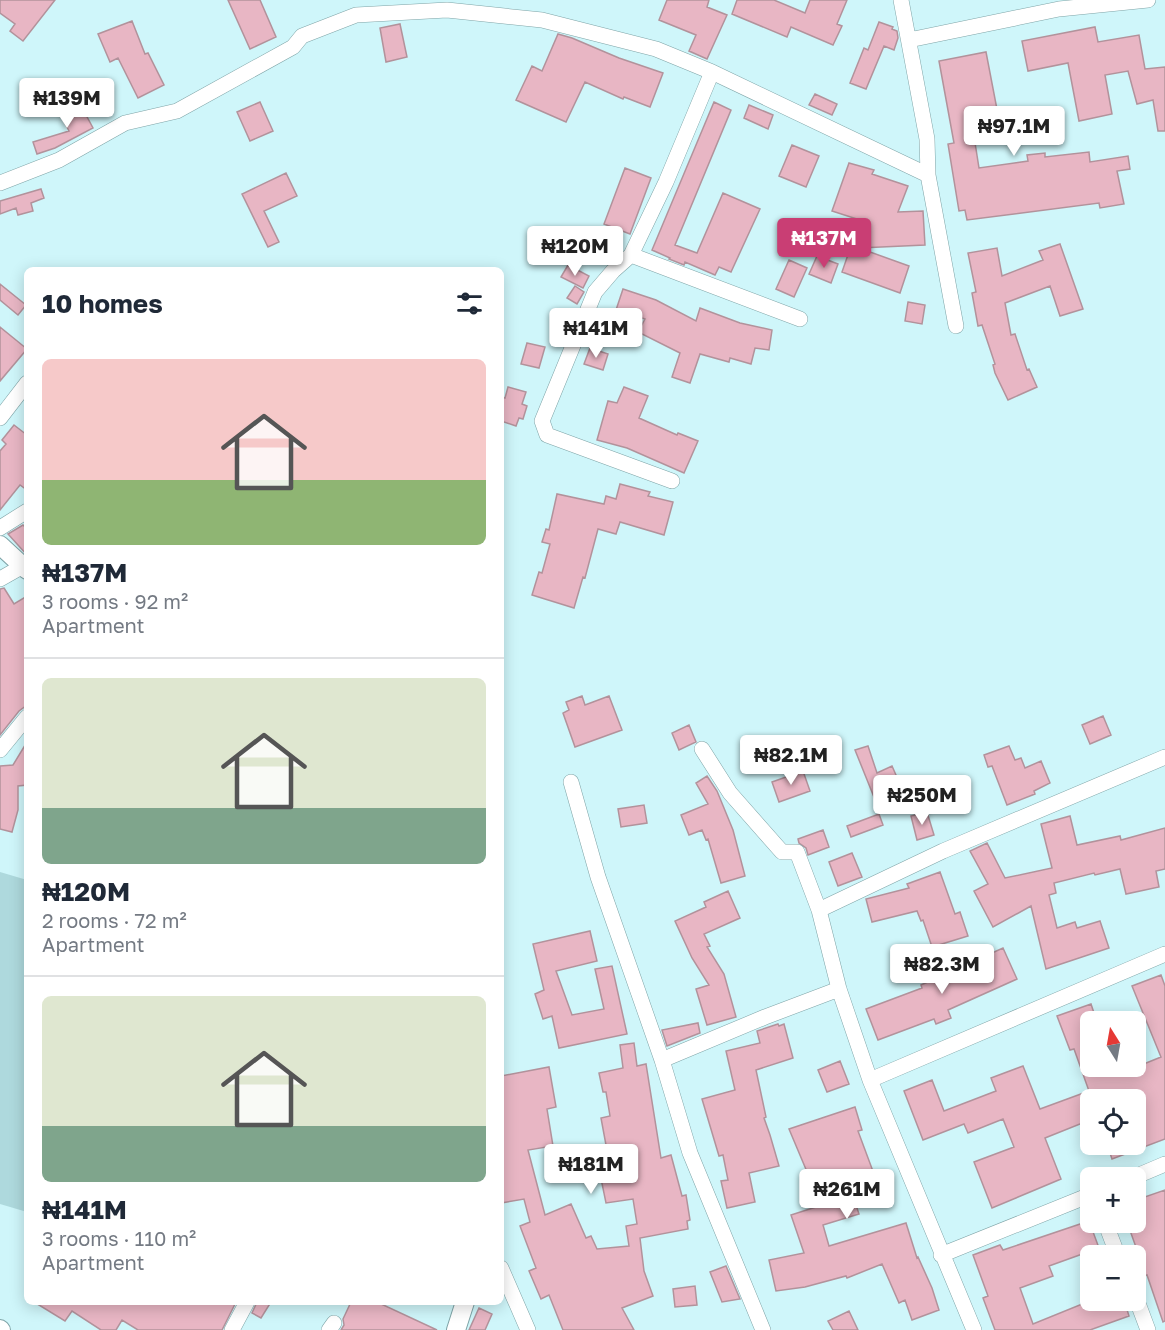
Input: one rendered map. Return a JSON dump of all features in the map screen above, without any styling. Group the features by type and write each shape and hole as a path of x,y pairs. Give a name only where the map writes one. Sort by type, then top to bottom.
{"street":[{"path":"901,0 927,139 928,175 956,326"},
{"path":"909,40 1059,9 1148,0"},
{"path":"0,183 60,160 125,123 177,111 293,47 302,36 356,15 447,10 542,20 656,49 712,72 928,175"},
{"path":"672,481 547,435 542,421 595,292 613,270 631,255 666,182 712,72"},
{"path":"631,255 800,319"},
{"path":"0,418 24,387"},
{"path":"0,528 24,513"},
{"path":"0,545 24,567"},
{"path":"0,579 24,568"},
{"path":"0,750 24,721"},
{"path":"702,748 730,793 782,852 797,852 819,910 839,988 870,1080 974,1330"},
{"path":"819,910 943,851 1165,757"},
{"path":"571,782 598,878 662,1060 690,1153 763,1330"},
{"path":"870,1080 1165,954"},
{"path":"662,1060 839,988"},
{"path":"1146,1172 1165,1164"},
{"path":"941,1255 1080,1199"},
{"path":"504,1275 528,1330"},
{"path":"232,1330 245,1305"},
{"path":"456,1330 464,1305"},
{"path":"1141,1311 1148,1330"}],"shaded area":[{"path":"0,872 24,879 24,1211 0,1204"}],"building":[{"path":"0,0 55,0 23,41 10,31 15,24 0,13"},
{"path":"228,0 260,0 276,37 250,49"},
{"path":"667,0 709,0 707,7 727,15 707,59 689,51 696,35 659,20"},
{"path":"737,0 774,0 805,13 810,0 847,0 837,24 842,26 833,45 791,27 787,37 732,14"},
{"path":"132,21 145,54 148,53 164,85 138,98 118,58 110,62 98,34"},
{"path":"879,22 893,27 892,29 897,31 898,38 894,50 884,46 866,89 850,83 864,48 868,50"},
{"path":"400,24 407,57 386,62 380,28"},
{"path":"1095,27 1098,42 1139,35 1145,69 1165,67 1165,131 1158,131 1153,100 1137,104 1128,71 1105,75 1112,114 1079,121 1068,63 1028,71 1022,41"},
{"path":"558,34 663,73 650,107 624,97 623,99 585,82 566,122 516,100 532,66 542,71"},
{"path":"986,52 1000,125 973,130 979,168 1028,161 1027,155 1045,153 1045,157 1089,152 1090,162 1128,156 1130,169 1117,171 1124,204 1100,208 1099,203 967,220 965,210 959,211 948,144 954,143 939,61"},
{"path":"815,94 837,104 832,115 809,105"},
{"path":"79,102 93,128 55,148 37,154 33,142 69,131 59,112"},
{"path":"260,102 273,131 250,141 237,112"},
{"path":"714,102 731,110 675,245 697,253 723,193 760,209 731,272 719,267 715,275 685,262 684,265 652,250"},
{"path":"749,105 773,115 768,129 744,118"},
{"path":"792,145 819,156 806,187 779,176"},
{"path":"849,163 874,170 872,174 908,186 898,212 923,211 925,245 859,248 909,266 900,293 842,272 860,220 832,211"},
{"path":"625,168 651,178 630,234 604,224"},
{"path":"286,173 297,196 264,211 279,242 268,247 242,194"},
{"path":"41,189 44,198 31,203 33,211 18,215 16,208 0,214 0,201"},
{"path":"1060,244 1083,309 1060,316 1050,286 1005,303 1011,335 1015,334 1027,370 1029,369 1037,387 1008,400 995,373 993,365 995,364 982,325 978,326 972,293 976,292 968,253 997,248 1002,276 1043,260 1039,251"},
{"path":"817,256 838,264 831,283 809,274"},
{"path":"789,260 807,268 794,297 776,289"},
{"path":"568,265 589,276 583,288 561,277"},
{"path":"0,284 24,303 24,308 18,315 0,300"},
{"path":"575,286 584,292 577,304 567,298"},
{"path":"623,289 656,300 696,321 700,308 740,323 772,330 769,350 755,348 751,364 730,358 729,362 700,354 690,383 672,377 680,353 638,332 645,319 616,310"},
{"path":"908,302 925,305 922,324 905,321"},
{"path":"0,327 24,347 24,353 0,381"},
{"path":"527,343 545,347 539,368 521,364"},
{"path":"590,348 608,354 603,370 584,364"},
{"path":"508,387 526,392 522,404 527,406 523,419 519,418 516,426 504,422"},
{"path":"624,387 648,396 639,418 677,435 678,433 698,441 684,473 627,448 597,440 608,401 617,403"},
{"path":"14,425 24,433 24,488 20,485 0,510 0,451 6,444 2,440"},
{"path":"620,484 650,492 648,496 673,502 664,535 620,522 616,534 598,529 585,578 583,577 574,608 532,595 539,572 542,573 550,544 542,542 546,529 549,530 557,494 604,504 606,496 616,499"},
{"path":"24,526 24,552 8,534"},
{"path":"4,588 14,604 24,598 24,707 0,735 0,589"},
{"path":"582,696 585,705 609,696 622,730 575,747 563,713 569,710 566,702"},
{"path":"1103,716 1111,735 1090,744 1082,725"},
{"path":"689,725 696,742 679,750 672,733"},
{"path":"868,746 877,773 892,766 907,800 880,812 855,750"},
{"path":"1009,746 1015,760 1021,758 1025,768 1041,761 1050,783 1034,791 1035,794 1007,805 992,766 988,767 984,755"},
{"path":"24,747 24,785 18,786 18,810 12,832 0,829 0,766 13,765"},
{"path":"803,771 810,791 779,802 772,782"},
{"path":"707,776 717,791 733,830 745,876 721,883 708,839 706,840 702,830 689,835 681,815 708,804 696,783"},
{"path":"644,805 647,823 621,827 618,809"},
{"path":"927,812 934,835 917,840 911,816"},
{"path":"879,814 883,825 851,837 847,826"},
{"path":"1070,816 1077,845 1120,836 1121,840 1165,828 1165,869 1156,871 1159,887 1126,894 1120,869 1054,883 1056,893 1049,895 1057,928 1075,922 1077,928 1100,921 1109,948 1046,969 1031,906 993,927 974,891 988,884 970,851 987,843 1005,878 1052,868 1041,824"},
{"path":"823,830 829,847 808,855 806,848 799,843 798,839"},
{"path":"852,853 862,877 838,886 829,862"},
{"path":"940,872 955,914 960,912 968,936 932,947 923,920 921,921 917,911 872,922 866,899 909,888 907,884"},
{"path":"728,891 740,918 704,934 710,946 707,947 724,974 736,1017 707,1025 696,989 709,985 692,958 675,921 706,907 704,902"},
{"path":"590,931 597,961 556,971 572,1015 604,1009 595,969 612,966 627,1034 559,1048 552,1016 543,1019 535,994 544,990 533,944"},
{"path":"1003,948 1017,979 948,1010 951,1018 936,1024 934,1019 878,1040 866,1009 922,988 921,985"},
{"path":"1161,975 1165,986 1165,1139 1146,1146 1146,1089 1088,1089 1084,1077 1146,1077 1146,1063 1161,1057 1146,1020 1146,1011 1142,1011 1132,986"},
{"path":"1091,1004 1093,1011 1080,1011 1080,1066 1074,1049 1070,1050 1057,1016"},
{"path":"698,1023 700,1033 667,1046 662,1030"},
{"path":"778,1024 779,1026 784,1024 793,1058 756,1070 766,1117 764,1118 779,1166 749,1173 755,1202 727,1208 721,1181 728,1180 723,1155 719,1156 702,1099 735,1090 726,1051 760,1043 757,1031"},
{"path":"634,1043 637,1066 646,1064 661,1158 671,1155 682,1196 686,1195 690,1220 687,1221 688,1229 640,1238 644,1271 653,1296 622,1308 634,1330 563,1330 549,1295 541,1299 529,1271 536,1268 520,1226 530,1222 524,1199 504,1202 504,1075 549,1067 556,1107 547,1109 553,1146 528,1150 545,1215 571,1204 586,1238 591,1236 597,1249 629,1246 626,1226 637,1224 633,1199 606,1203 598,1164 582,1168 579,1150 606,1145 601,1118 610,1116 606,1092 603,1092 599,1073 623,1068 620,1045"},
{"path":"840,1061 849,1084 827,1092 818,1070"},
{"path":"1023,1066 1040,1109 1080,1094 1080,1124 1045,1138 1061,1179 992,1208 974,1162 1014,1147 1003,1119 968,1133 964,1124 923,1140 904,1091 932,1080 944,1111 996,1091 991,1078"},
{"path":"855,1107 862,1130 858,1131 874,1174 849,1184 859,1214 823,1225 829,1246 906,1223 917,1258 932,1288 939,1310 912,1320 905,1300 899,1303 882,1264 847,1278 846,1276 805,1287 776,1291 769,1260 804,1253 791,1215 819,1206 816,1199 818,1198 789,1129"},
{"path":"1111,1155 1123,1155 1112,1159"},
{"path":"1165,1190 1165,1321 1163,1322 1146,1275 1146,1245 1135,1245 1131,1233 1146,1233 1146,1197"},
{"path":"1080,1224 1080,1233 1093,1233 1098,1245 1080,1245 1080,1255 1049,1266 1053,1276 1020,1288 1033,1324 1080,1305 1080,1311 1127,1311 1129,1316 1090,1330 995,1330 983,1298 988,1296 973,1255 1000,1245 1003,1250"},
{"path":"726,1266 740,1299 722,1302 710,1272"},
{"path":"695,1286 697,1305 675,1307 673,1289"},
{"path":"39,1305 234,1305 222,1330 138,1330 122,1320 116,1330 101,1330 72,1311 65,1321"},
{"path":"256,1305 269,1305 261,1318 252,1313"},
{"path":"350,1305 383,1305 437,1330 341,1330 344,1325 343,1319"},
{"path":"479,1308 492,1314 485,1330 469,1330"},
{"path":"849,1311 858,1330 833,1330 828,1321"}]}
